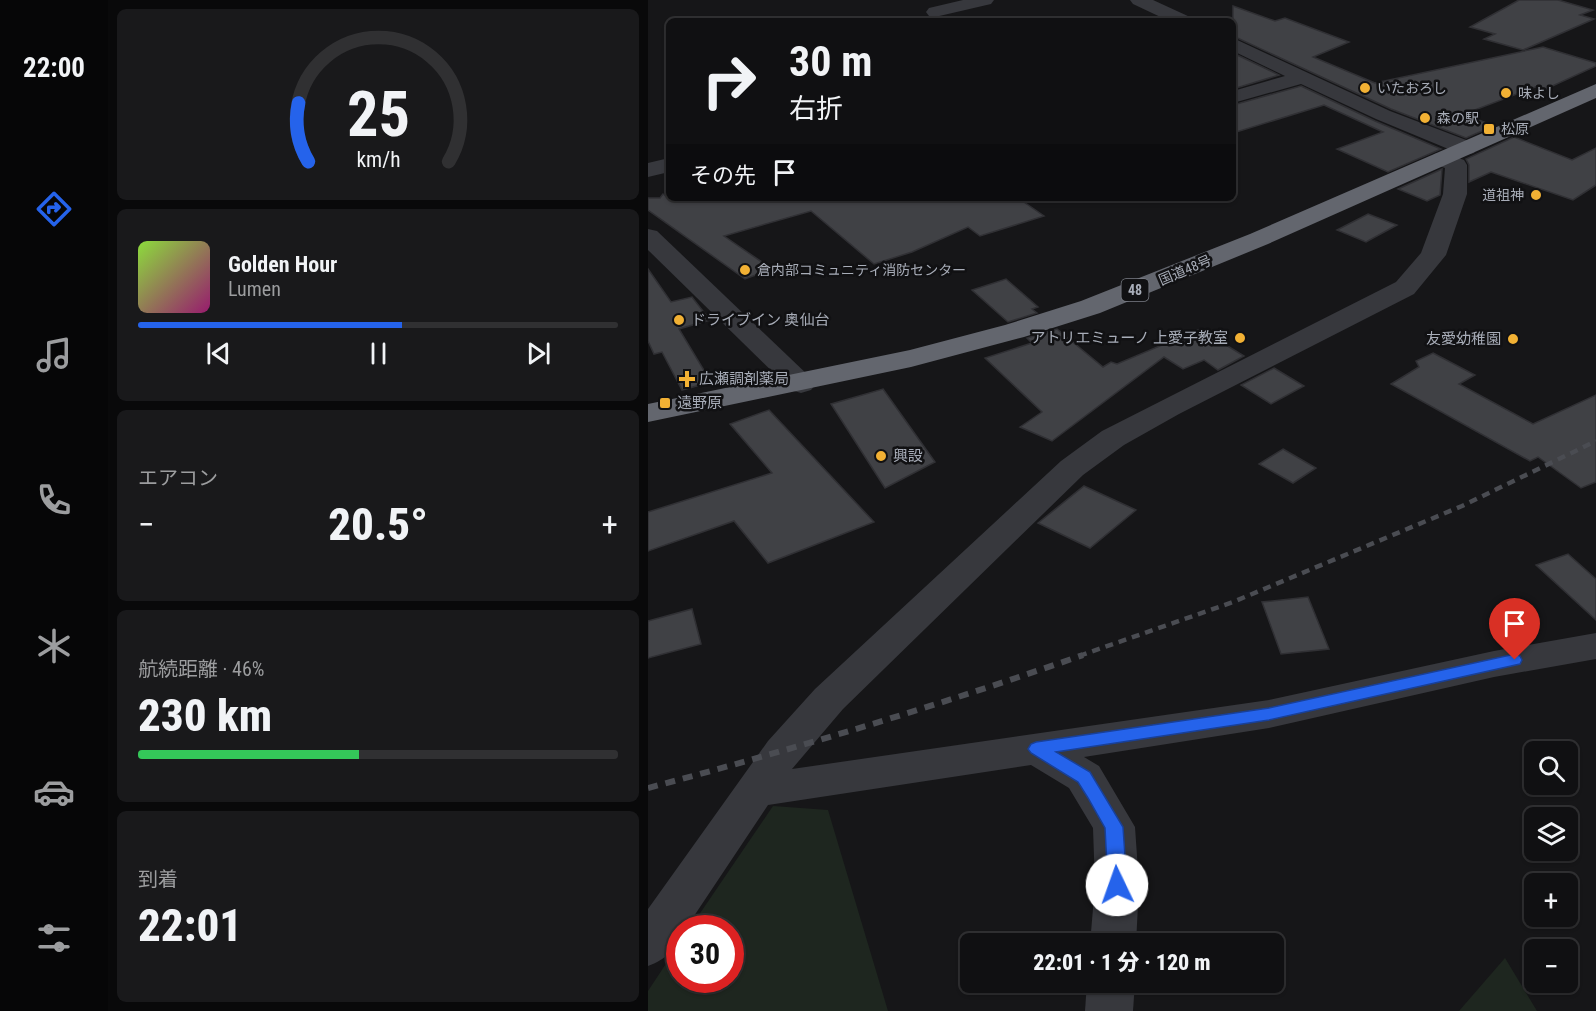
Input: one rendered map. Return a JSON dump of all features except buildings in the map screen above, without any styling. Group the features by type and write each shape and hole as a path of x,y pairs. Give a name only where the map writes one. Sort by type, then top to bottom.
{"highway":[{"name":"国道48号","path":"648,413 801,384 969,344 1068,314 1155,283 1596,90"}],"street":[{"path":"934,12 985,0"},
{"path":"1139,0 1178,18"},
{"path":"648,946 782,752 830,699 1072,468 1097,450 1168,408 1405,288 1432,255 1455,194 1454,153 1383,115 1236,45"},
{"path":"1236,95 1303,77"},
{"path":"648,170 666,166"},
{"path":"648,236 801,384"},
{"path":"755,791 1269,714 1494,663 1596,646"},
{"path":"1036,749 1084,777 1114,827 1117,885 1114,933"},
{"path":"1109,1011 1110,993"}],"shaded area":[{"path":"773,806 828,810 888,1011 648,1011 648,991 666,964 666,993 744,993 744,915 699,915"},
{"path":"1505,958 1524,993 1537,1011 1459,1011"}],"railway":[{"path":"1079,656 1233,602 1462,506 1596,441"},
{"path":"648,788 867,726 1083,655"}],"place":[{"name":"いたおろし","path":"1365,88"},
{"name":"味よし","path":"1506,93"},
{"name":"森の駅","path":"1425,118"},
{"name":"松原","path":"1489,129"},
{"name":"道祖神","path":"1536,195"},
{"name":"倉内部コミュニティ消防センター","path":"745,270"},
{"name":"ドライブイン 奥仙台","path":"679,320"},
{"name":"アトリエミューノ 上愛子教室","path":"1240,338"},
{"name":"友愛幼稚園","path":"1513,339"},
{"name":"広瀬調剤薬局","path":"687,379"},
{"name":"遠野原","path":"665,403"},
{"name":"興設","path":"881,456"}],"route":[{"path":"1117,885 1114,827 1084,777 1036,749 1269,714 1515,660"}]}
